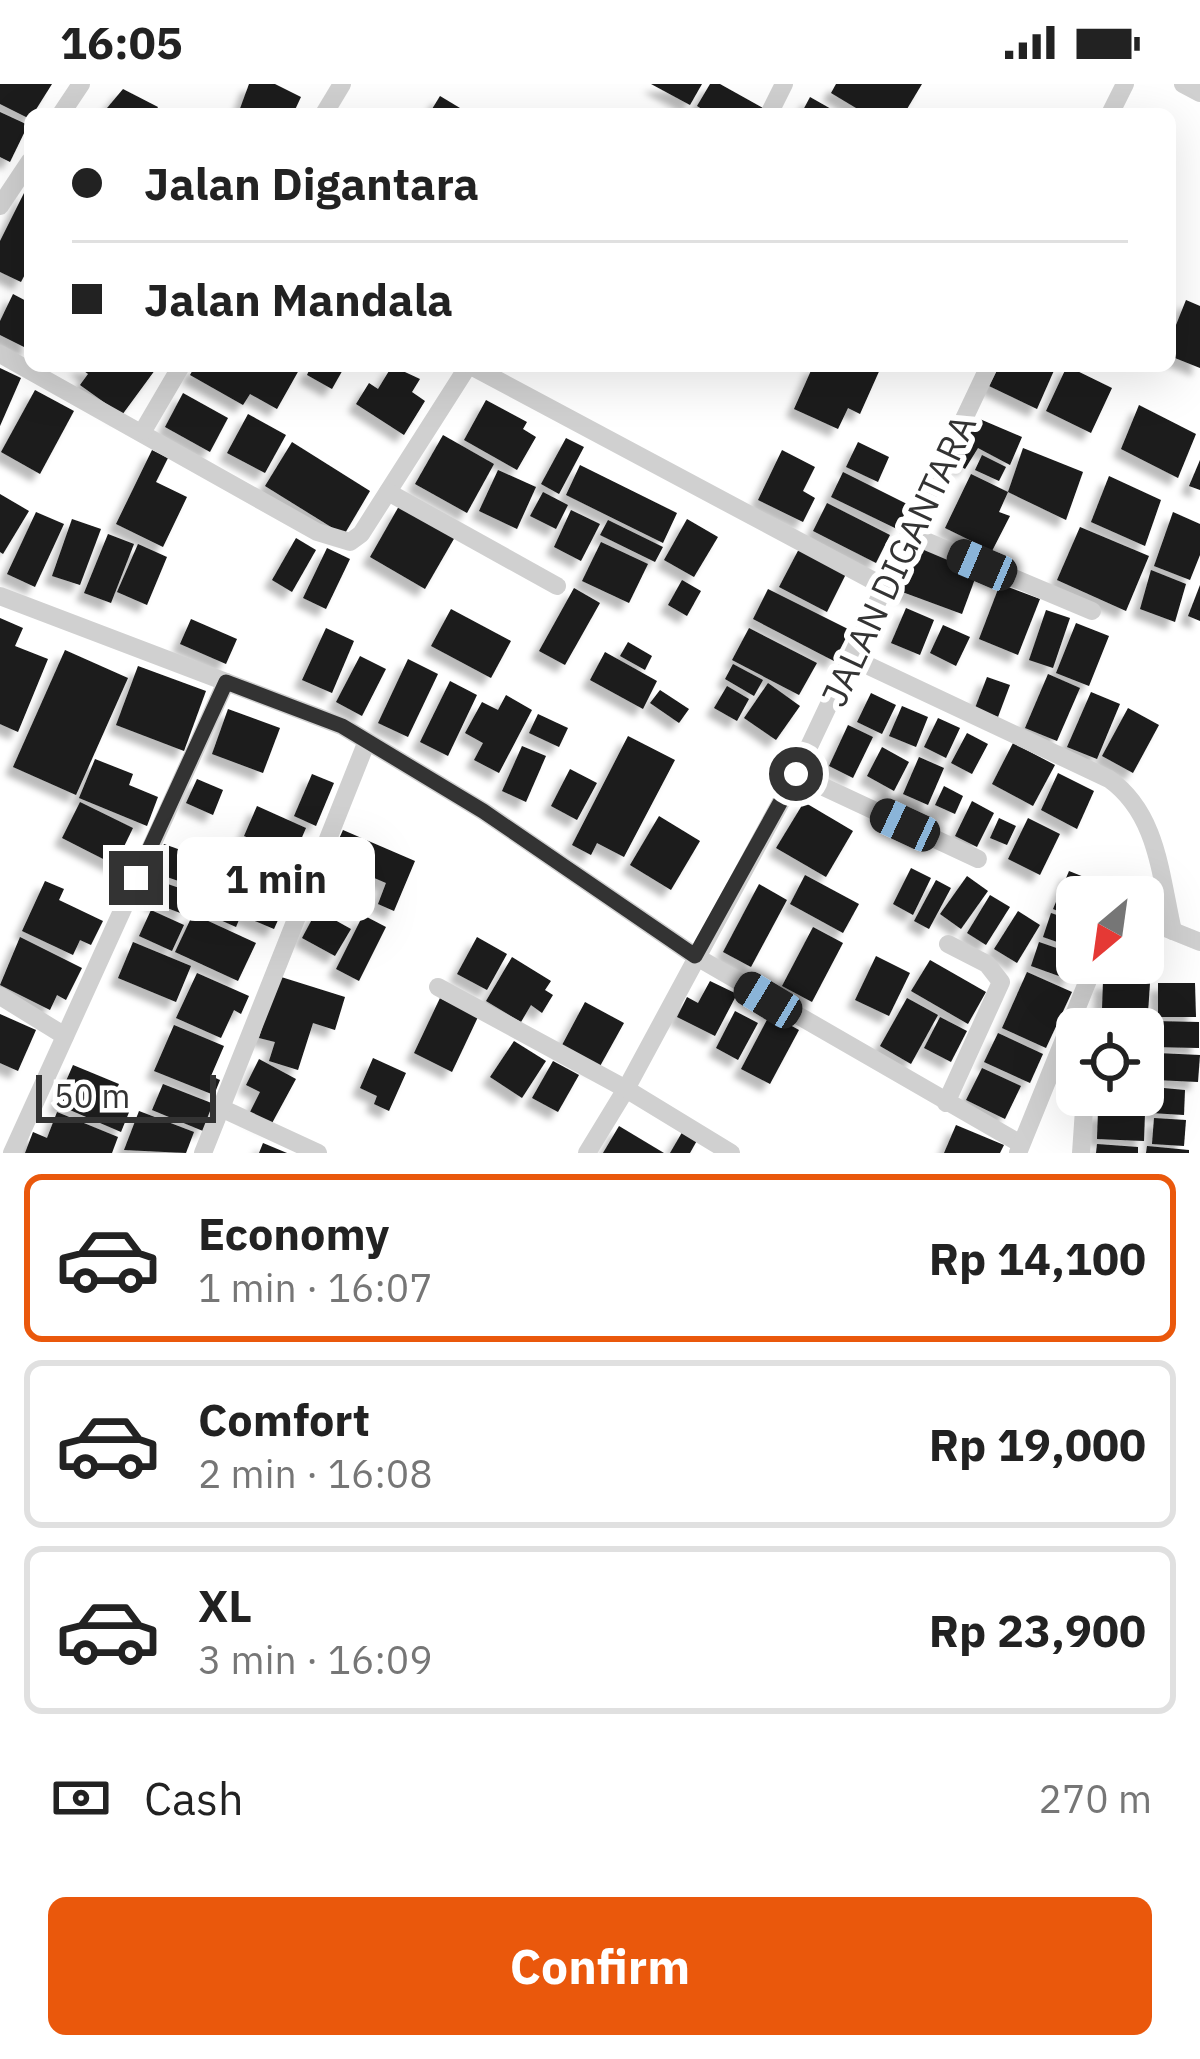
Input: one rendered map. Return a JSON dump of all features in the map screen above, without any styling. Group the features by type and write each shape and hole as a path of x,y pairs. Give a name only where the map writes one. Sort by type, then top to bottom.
{"street":[{"path":"1184,84 1200,93"},
{"path":"0,206 24,170"},
{"path":"33,372 340,542 361,534 466,372"},
{"path":"143,431 177,372"},
{"path":"481,372 885,587"},
{"name":"JALAN DIGANTARA","path":"586,1153 626,1089 796,774 986,372"},
{"path":"388,492 557,586"},
{"path":"909,534 1092,611"},
{"path":"0,596 342,726 483,811 695,956 1020,1149 1056,1072"},
{"path":"852,658 1109,779 1132,795 1148,821 1173,931"},
{"path":"12,1153 226,682"},
{"path":"203,1153 367,741"},
{"path":"796,774 978,859"},
{"path":"1164,927 1200,942"},
{"path":"946,1103 1001,982 987,964 948,944"},
{"path":"438,987 626,1089 731,1153"},
{"path":"0,997 65,1036"},
{"path":"223,1109 318,1153"},
{"path":"1081,1153 1084,1116"}],"building":[{"path":"0,84 52,84 37,108 24,108 24,116 0,104"},
{"path":"249,84 275,84 301,97 296,108 240,108"},
{"path":"651,84 702,84 690,105"},
{"path":"710,84 720,84 763,108 700,108 697,106"},
{"path":"836,84 922,84 908,108 856,108 831,93"},
{"path":"123,89 158,107 157,108 107,108"},
{"path":"440,96 460,108 433,108"},
{"path":"810,97 829,108 804,108"},
{"path":"0,112 24,123 24,133 10,162 0,157"},
{"path":"24,193 21,282 0,272 0,241"},
{"path":"13,294 24,300 24,347 0,335 0,321"},
{"path":"1186,300 1200,306 1200,368 1176,358 1176,325"},
{"path":"0,368 21,378 0,426"},
{"path":"154,372 122,415 80,385 88,374"},
{"path":"298,372 277,409 250,394 243,405 190,375"},
{"path":"308,372 342,372 332,389"},
{"path":"388,372 420,379 412,392 425,401 404,435 356,404 369,383 378,389"},
{"path":"810,372 879,372 860,414 848,408 838,429 794,409"},
{"path":"996,372 1053,372 1037,409 989,386"},
{"path":"1064,372 1079,372 1112,388 1091,433 1046,411"},
{"path":"35,390 74,411 40,474 1,452"},
{"path":"183,393 228,418 210,452 165,427"},
{"path":"486,400 527,422 523,429 536,437 517,470 464,440"},
{"path":"1139,405 1196,434 1178,478 1121,449"},
{"path":"248,414 286,435 265,473 227,453"},
{"path":"968,414 1022,437 1010,465 978,448 965,469 953,461"},
{"path":"443,435 494,464 467,513 415,484"},
{"path":"566,438 584,447 559,494 541,484"},
{"path":"292,442 370,491 344,535 265,486"},
{"path":"858,442 889,457 878,482 846,467"},
{"path":"1023,448 1083,472 1066,520 1008,492"},
{"path":"152,450 168,458 156,482 187,497 163,547 116,524"},
{"path":"782,450 815,467 803,491 815,498 803,522 758,500"},
{"path":"982,455 1006,467 999,481 975,470"},
{"path":"1200,460 1200,490 1189,486"},
{"path":"580,465 677,513 663,543 566,495"},
{"path":"498,470 536,487 517,529 479,511"},
{"path":"843,472 909,505 897,529 831,497"},
{"path":"971,474 1008,492 999,512 1010,516 992,551 945,528"},
{"path":"1109,476 1161,500 1145,546 1091,522"},
{"path":"543,492 568,505 556,529 530,516"},
{"path":"0,494 29,511 3,554 0,552"},
{"path":"827,503 890,535 876,563 813,531"},
{"path":"399,506 455,537 425,589 370,557"},
{"path":"571,510 600,524 581,561 554,547"},
{"path":"36,512 64,524 35,587 7,574"},
{"path":"1173,512 1200,524 1200,555 1190,580 1154,566"},
{"path":"72,519 101,529 80,585 52,576"},
{"path":"687,519 718,537 694,577 664,560"},
{"path":"608,520 663,547 655,562 600,535"},
{"path":"1080,527 1149,556 1126,611 1057,580"},
{"path":"108,534 134,544 111,603 84,593"},
{"path":"296,538 316,550 292,592 272,580"},
{"path":"601,542 648,564 629,603 582,581"},
{"path":"138,544 167,557 147,605 117,592"},
{"path":"914,544 979,568 962,614 897,590"},
{"path":"801,545 848,570 827,612 779,587"},
{"path":"327,548 350,559 326,609 303,598"},
{"path":"1151,570 1186,584 1175,622 1140,609"},
{"path":"682,580 701,591 687,616 668,605"},
{"path":"1000,584 1040,599 1018,655 979,639"},
{"path":"1200,585 1200,621 1188,616"},
{"path":"574,588 600,603 565,665 539,651"},
{"path":"768,589 850,630 834,661 753,619"},
{"path":"906,608 934,620 920,655 891,643"},
{"path":"451,609 511,641 491,678 431,646"},
{"path":"1046,610 1070,618 1053,668 1029,660"},
{"path":"0,618 23,628 15,646 48,659 18,732 0,724"},
{"path":"191,619 237,639 226,664 180,644"},
{"path":"1076,623 1109,636 1089,686 1056,673"},
{"path":"943,625 970,637 956,666 930,653"},
{"path":"326,628 354,641 332,693 302,680"},
{"path":"749,628 817,663 799,695 732,660"},
{"path":"628,642 652,656 645,670 620,656"},
{"path":"65,650 128,678 76,795 13,767"},
{"path":"605,652 657,681 643,709 590,680"},
{"path":"360,656 386,669 362,716 336,702"},
{"path":"408,659 438,674 408,737 378,723"},
{"path":"733,664 763,680 754,696 725,679"},
{"path":"138,666 206,691 184,751 116,725"},
{"path":"1048,674 1080,688 1057,741 1025,728"},
{"path":"987,677 1010,685 998,717 975,708"},
{"path":"450,681 477,695 448,756 420,742"},
{"path":"768,683 800,706 776,740 744,718"},
{"path":"727,686 749,699 737,721 714,708"},
{"path":"660,690 689,709 679,723 650,703"},
{"path":"1091,692 1120,704 1097,759 1067,747"},
{"path":"871,693 896,705 882,734 857,722"},
{"path":"506,695 532,710 499,773 474,760 483,743 465,733 482,702 498,710"},
{"path":"902,706 928,717 916,747 889,736"},
{"path":"1128,708 1159,725 1133,773 1102,756"},
{"path":"228,709 280,728 263,773 212,754"},
{"path":"538,714 568,728 559,747 529,733"},
{"path":"938,718 960,728 946,758 924,747"},
{"path":"848,725 873,737 853,778 829,766"},
{"path":"967,733 988,744 972,774 951,763"},
{"path":"628,736 675,760 624,857 597,843 591,855 572,845"},
{"path":"1013,743 1055,765 1033,806 992,784"},
{"path":"522,746 546,756 526,802 502,791"},
{"path":"882,747 909,762 894,791 867,776"},
{"path":"919,757 944,768 928,805 903,794"},
{"path":"95,759 133,774 129,785 158,797 147,826 79,798"},
{"path":"570,769 597,783 577,820 551,806"},
{"path":"1058,773 1094,791 1077,829 1041,810"},
{"path":"312,774 334,783 316,826 294,816"},
{"path":"197,779 223,790 213,815 186,803"},
{"path":"944,786 963,796 955,814 935,805"},
{"path":"972,801 994,813 977,847 955,836"},
{"path":"80,802 133,828 115,865 62,838"},
{"path":"804,802 853,831 826,877 776,848"},
{"path":"257,806 306,828 293,858 244,836"},
{"path":"659,816 700,841 671,890 630,865"},
{"path":"999,818 1016,826 1007,845 990,838"},
{"path":"1028,818 1060,834 1040,875 1008,859"},
{"path":"343,830 415,861 394,911 378,904 386,883 330,859"},
{"path":"164,844 211,861 201,889 153,872"},
{"path":"911,868 931,878 913,915 893,904"},
{"path":"228,874 287,900 274,929 241,915 236,927 209,915"},
{"path":"805,875 859,904 843,933 790,904"},
{"path":"967,876 988,891 961,929 940,914"},
{"path":"936,880 951,888 929,929 914,921"},
{"path":"45,881 64,889 59,900 103,921 91,945 80,940 73,955 22,931"},
{"path":"159,881 191,892 183,914 151,902"},
{"path":"759,884 787,900 751,967 723,952"},
{"path":"990,895 1010,907 986,945 967,933"},
{"path":"151,910 184,925 172,951 139,936"},
{"path":"317,910 351,929 335,956 302,938"},
{"path":"1018,911 1040,925 1017,963 994,949"},
{"path":"1051,913 1056,915 1056,942 1043,937"},
{"path":"193,914 256,943 238,981 175,952"},
{"path":"363,915 386,927 359,981 336,969"},
{"path":"813,927 843,943 812,1002 782,986"},
{"path":"20,937 82,968 66,1000 57,995 50,1010 0,985"},
{"path":"477,937 507,954 487,990 457,974"},
{"path":"133,942 191,966 176,1002 118,978"},
{"path":"1039,942 1056,948 1056,975 1031,966"},
{"path":"876,956 910,973 889,1016 855,1000"},
{"path":"512,957 551,981 545,990 553,995 542,1013 531,1005 521,1022 486,1001"},
{"path":"930,960 986,992 968,1024 911,991"},
{"path":"1027,972 1072,992 1065,1008 1056,1008 1056,1026 1046,1048 1002,1028"},
{"path":"197,973 249,996 241,1014 234,1010 221,1038 176,1018"},
{"path":"278,976 345,997 335,1030 313,1023 298,1070 269,1061 275,1042 259,1038"},
{"path":"710,981 737,994 715,1036 677,1017 687,997 698,1003"},
{"path":"1195,983 1196,1017 1164,1017 1164,1008 1158,1008 1158,984"},
{"path":"1103,984 1150,984 1148,1008 1102,1008"},
{"path":"440,998 478,1017 452,1072 414,1053"},
{"path":"907,998 938,1015 911,1064 880,1046"},
{"path":"585,1002 624,1023 599,1068 561,1047"},
{"path":"735,1011 758,1023 738,1060 716,1048"},
{"path":"0,1014 36,1030 18,1071 0,1063"},
{"path":"770,1014 799,1030 770,1084 741,1069"},
{"path":"940,1017 967,1031 951,1062 924,1048"},
{"path":"1164,1021 1199,1022 1199,1048 1164,1047"},
{"path":"174,1025 224,1046 211,1076 220,1080 214,1095 154,1071"},
{"path":"998,1033 1043,1054 1030,1083 984,1062"},
{"path":"514,1041 546,1061 522,1098 490,1077"},
{"path":"1164,1053 1200,1055 1198,1082 1164,1080"},
{"path":"373,1058 406,1073 389,1111 374,1104 377,1096 360,1088"},
{"path":"259,1059 296,1079 271,1125 249,1114 260,1092 246,1085"},
{"path":"553,1061 579,1075 558,1112 532,1098"},
{"path":"73,1065 119,1084 113,1097 132,1105 121,1132 56,1104"},
{"path":"982,1068 1021,1086 1005,1119 966,1100"},
{"path":"163,1084 214,1104 203,1131 152,1110"},
{"path":"1164,1088 1185,1090 1184,1115 1164,1114"},
{"path":"139,1111 194,1132 186,1153 124,1150"},
{"path":"57,1112 118,1137 112,1153 25,1153 33,1132 47,1138"},
{"path":"1098,1116 1145,1116 1144,1141 1097,1139"},
{"path":"1154,1118 1186,1120 1184,1146 1152,1144"},
{"path":"956,1125 1004,1145 1000,1153 944,1153"},
{"path":"619,1126 664,1153 603,1153"},
{"path":"684,1129 699,1137 690,1153 670,1153"},
{"path":"263,1143 287,1153 259,1153"},
{"path":"1097,1144 1138,1147 1138,1153 1096,1153"},
{"path":"1147,1146 1189,1150 1189,1153 1146,1153"}],"route":[{"path":"136,878 226,682 342,726 483,811 695,956 796,774"}]}
